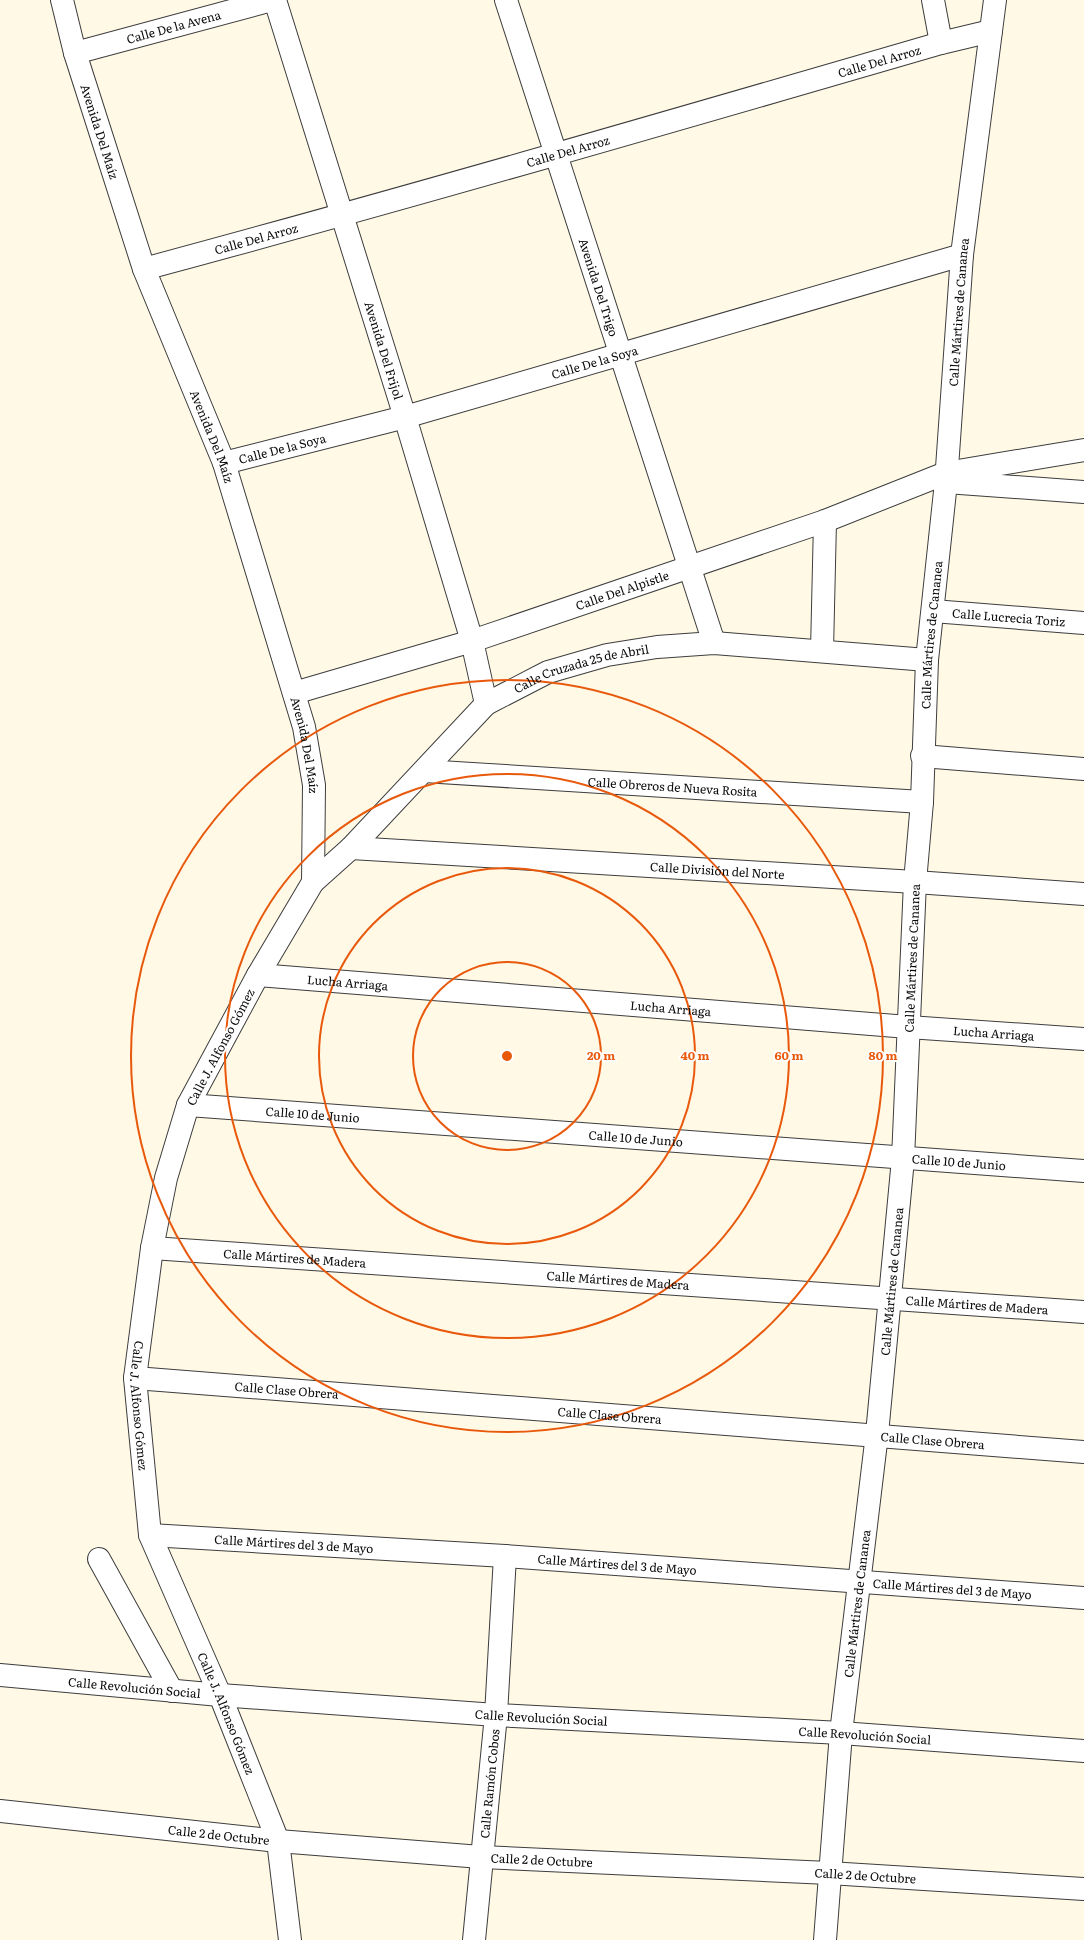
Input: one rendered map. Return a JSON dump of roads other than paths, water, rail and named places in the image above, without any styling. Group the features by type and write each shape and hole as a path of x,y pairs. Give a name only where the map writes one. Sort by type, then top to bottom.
{"street":[{"name":"Avenida Del Maíz","path":"62,0 75,53 144,269 224,463 304,727 314,785 313,882"},
{"name":"Calle De la Avena","path":"75,53 274,0"},
{"name":"Avenida Del Frijol","path":"274,0 405,417 472,641 486,704"},
{"name":"Avenida Del Trigo","path":"506,0 714,643"},
{"path":"933,0 941,43"},
{"name":"Calle Mártires de Cananea","path":"825,1940 841,1733 877,1434 903,1159 915,882 922,802 922,756 928,660 946,478 962,255 995,0"},
{"name":"Calle Del Arroz","path":"144,269 343,216 941,43 991,31"},
{"name":"Calle De la Soya","path":"224,463 405,417 620,353 962,255"},
{"path":"946,478 1084,450"},
{"path":"946,478 1084,492"},
{"name":"Calle Del Alpistle","path":"294,693 472,641 825,522 946,478"},
{"path":"822,651 825,522"},
{"name":"Calle Lucrecia Toriz","path":"933,611 1084,623"},
{"name":"Calle Cruzada 25 de Abril","path":"313,882 351,848 486,704 548,672 607,655 657,647 714,643 928,660"},
{"path":"922,756 1084,769"},
{"name":"Calle Obreros de Nueva Rosita","path":"424,770 922,802"},
{"name":"Calle División del Norte","path":"351,848 915,882 1084,894"},
{"name":"Calle J. Alfonso Gómez","path":"290,1940 278,1841 220,1695 150,1535 135,1378 152,1248 166,1178 188,1105 258,975 313,882"},
{"name":"Lucha Arriaga","path":"258,975 908,1027 1084,1039"},
{"name":"Calle 10 de Junio","path":"188,1105 903,1159 1084,1171"},
{"name":"Calle Mártires de Madera","path":"152,1248 1084,1312"},
{"name":"Calle Clase Obrera","path":"135,1378 877,1434 1084,1452"},
{"name":"Calle Mártires del 3 de Mayo","path":"150,1535 505,1556 1084,1598"},
{"name":"Calle Ramón Cobos","path":"474,1940 496,1715 505,1556"},
{"path":"100,1559 172,1691"},
{"name":"Calle Revolución Social","path":"0,1675 220,1695 496,1715 841,1733 1084,1751"},
{"name":"Calle 2 de Octubre","path":"0,1811 278,1841 481,1857 829,1873 1084,1889"}]}
